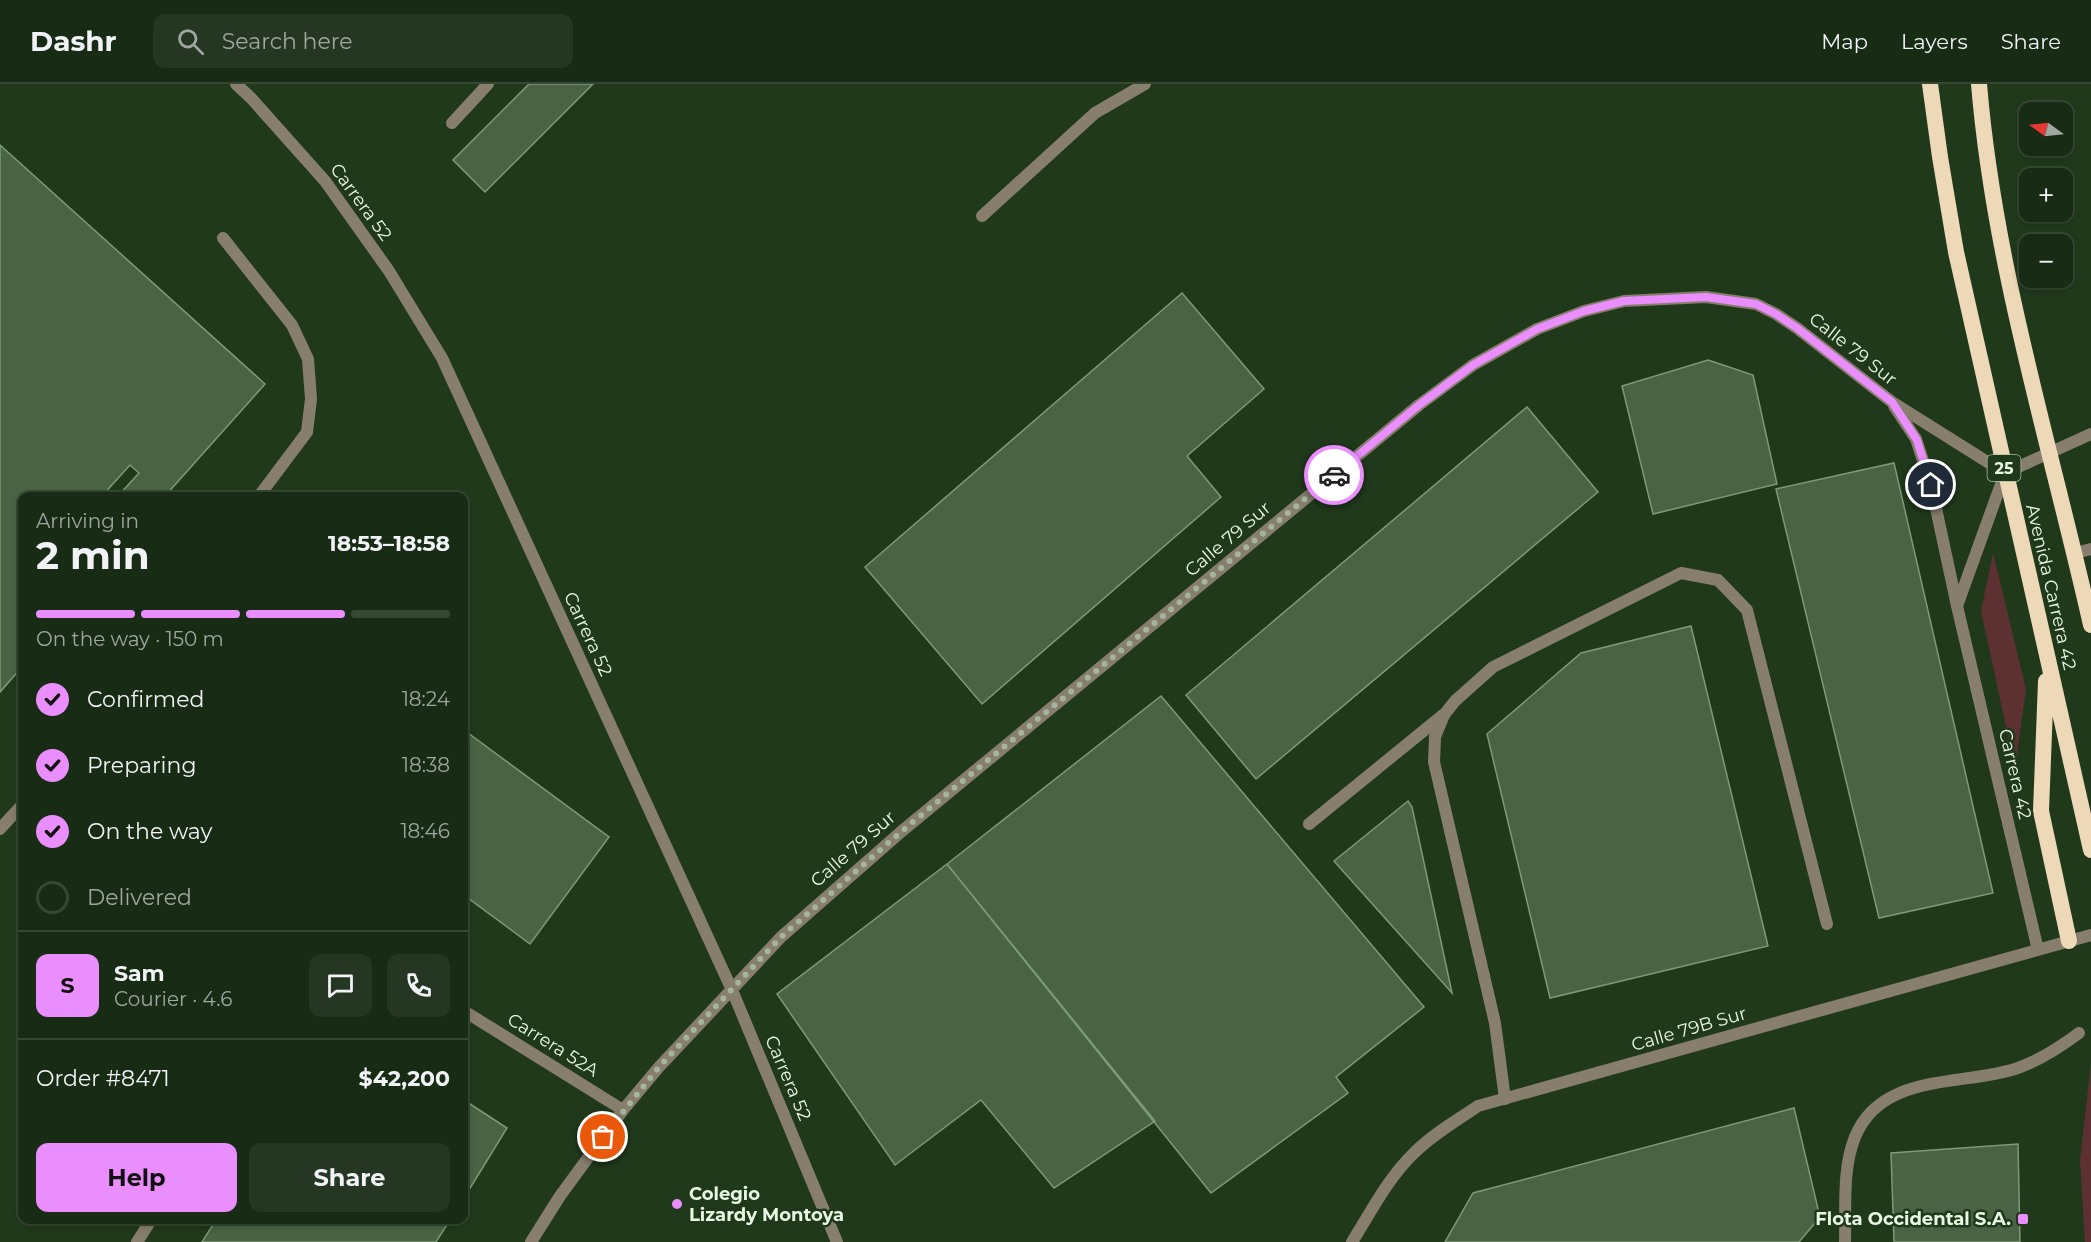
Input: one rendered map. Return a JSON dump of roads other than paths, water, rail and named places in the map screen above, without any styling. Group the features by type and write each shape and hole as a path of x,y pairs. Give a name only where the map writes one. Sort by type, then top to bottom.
{"highway":[{"name":"Avenida Carrera 42","path":"1930,84 1956,252 2091,850"},
{"name":"Avenida Carrera 42","path":"1978,84 1992,188 2007,274 2050,453 2083,551 2091,625"},
{"path":"2047,660 2041,812 2069,941"}],"street":[{"name":"Carrera 52","path":"236,84 325,181 389,271 442,358 732,990 837,1242"},
{"path":"452,123 488,84"},
{"path":"982,216 1095,113 1145,84"},
{"path":"223,238 292,325 308,359 311,399 307,432 262,492"},
{"name":"Calle 79 Sur","path":"531,1242 560,1196 623,1110 659,1067 781,937 862,865 1410,412 1473,365 1537,329 1584,311 1624,301 1706,297 1756,304 1797,328 1892,402 2005,473"},
{"name":"Carrera 42","path":"1892,402 1917,440 1924,460 2038,950"},
{"path":"1957,606 2005,473 2091,434"},
{"path":"1309,824 1444,715 1455,701 1493,668 1681,573 1718,580 1747,610 1827,924"},
{"path":"1444,715 1435,737 1434,762 1495,1023 1505,1099"},
{"path":"0,829 18,809"},
{"name":"Calle 79B Sur","path":"1352,1242 1387,1186 1412,1155 1437,1133 1478,1106 2091,935"},
{"name":"Carrera 52A","path":"468,1013 623,1110"},
{"path":"1845,1242 1848,1163 1854,1138 1867,1114 1892,1096 1920,1085 2014,1069 2040,1059 2079,1033"},
{"path":"137,1242 148,1224"}],"place":[{"name":"Colegio Lizardy Montoya","path":"677,1204"},
{"name":"Flota Occidental S.A.","path":"2023,1219"}]}
